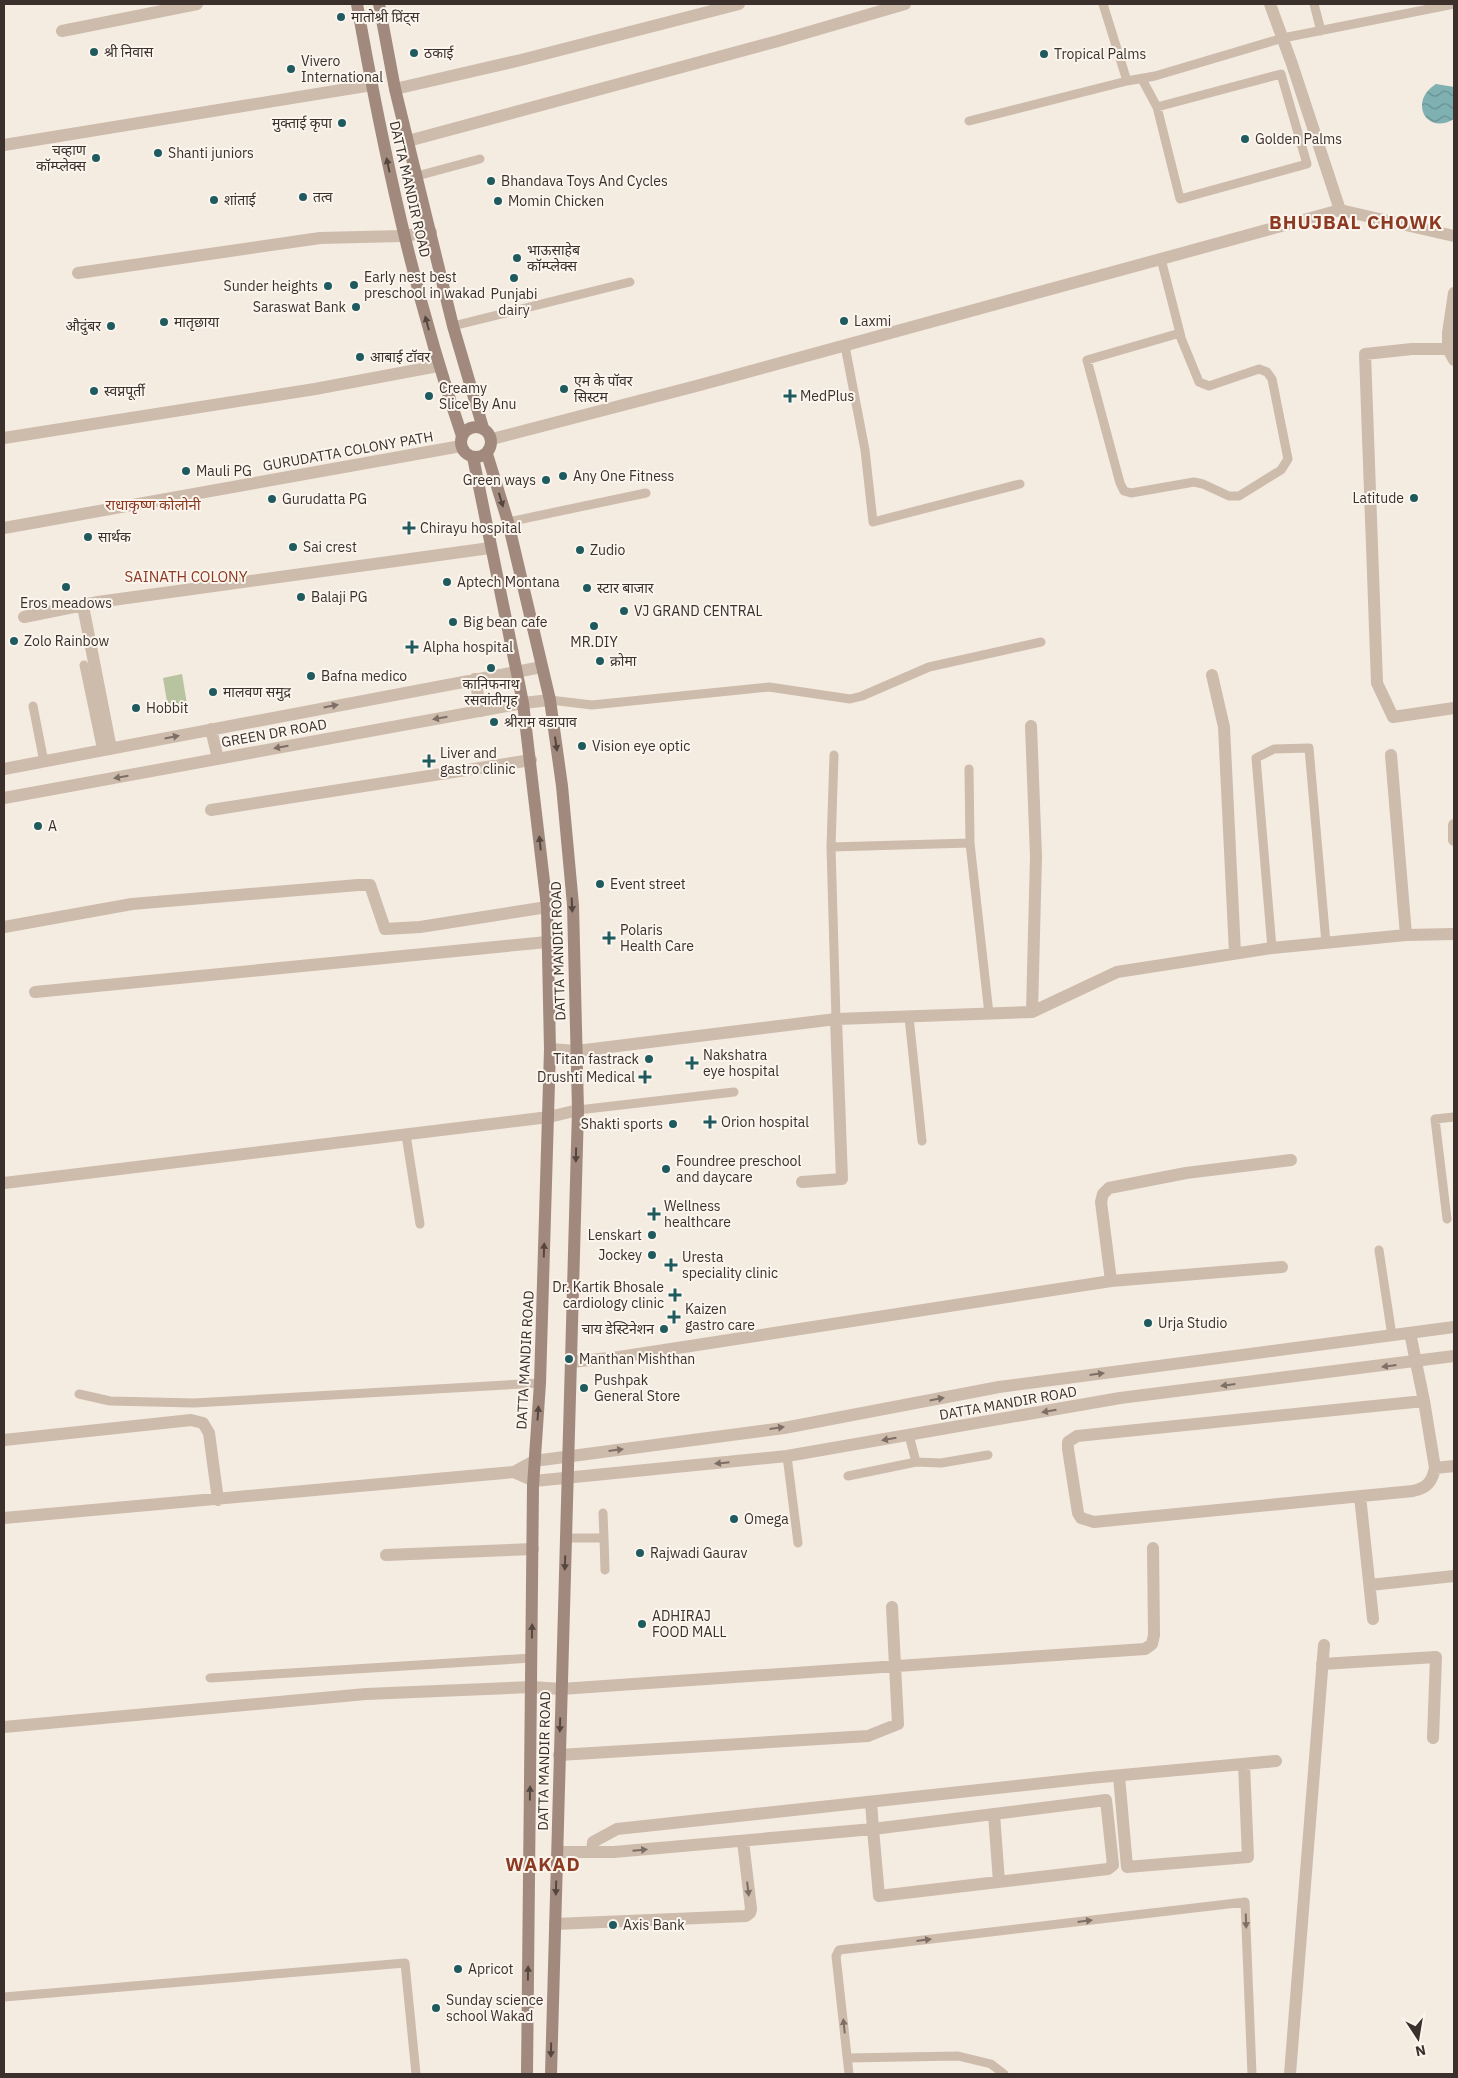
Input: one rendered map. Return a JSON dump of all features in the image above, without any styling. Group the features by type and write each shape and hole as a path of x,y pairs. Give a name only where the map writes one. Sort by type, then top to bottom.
{"main road":[{"name":"DATTA MANDIR ROAD","path":"357,4 404,236 438,366 462,441"},
{"name":"DATTA MANDIR ROAD","path":"379,4 395,90 453,326 483,428"},
{"path":"472,427 483,428 492,439 490,449 487,454 473,457 468,455 462,441 472,427"},
{"name":"DATTA MANDIR ROAD","path":"487,454 508,522 550,700 562,786 573,906 578,1110 566,1479 551,2074"},
{"name":"DATTA MANDIR ROAD","path":"473,457 523,703 547,907 550,1049 549,1117 540,1383 534,1461 527,2074"}],"street":[{"path":"62,31 196,4"},
{"path":"395,90 739,4"},
{"path":"408,140 778,41 905,4"},
{"path":"1270,4 1340,210"},
{"path":"4,145 372,85"},
{"path":"492,439 845,346 1340,210 1454,236"},
{"path":"78,274 320,238 404,236 431,232"},
{"path":"1454,293 1448,333 1451,354 1412,349 1365,354 1377,683 1393,717 1454,708"},
{"path":"4,438 306,391 438,366"},
{"name":"GURUDATTA COLONY PATH","path":"4,528 462,441"},
{"path":"24,617 83,606 386,560 490,548"},
{"path":"83,606 106,750"},
{"name":"GREEN DR ROAD","path":"4,770 542,667"},
{"path":"1212,675 1224,727 1236,953"},
{"path":"475,679 481,711"},
{"name":"GREEN DR ROAD","path":"4,798 523,703 550,700"},
{"path":"1031,726 1036,856 1032,1012"},
{"path":"211,729 218,759"},
{"path":"1392,755 1406,935"},
{"path":"210,810 531,760"},
{"path":"1454,825 1454,840"},
{"path":"4,927 132,904 358,885 370,885 385,929 420,927 547,907"},
{"path":"550,1049 577,1051 836,1019 1032,1012 1117,972 1272,948 1406,935 1454,934"},
{"path":"34,992 547,942"},
{"path":"802,1182 842,1180 836,1019"},
{"path":"4,1183 549,1117 578,1110"},
{"path":"1111,1281 1101,1202 1102,1194 1110,1188 1186,1173 1291,1160"},
{"path":"571,1362 619,1357 1111,1281 1282,1267"},
{"name":"DATTA MANDIR ROAD","path":"514,1472 534,1461 784,1428 999,1387 1454,1327"},
{"path":"1410,1333 1424,1401 1435,1468 1429,1484 1422,1489 1087,1521 1081,1518 1078,1512 1068,1442 1078,1436 1424,1401"},
{"name":"DATTA MANDIR ROAD","path":"514,1472 534,1481 788,1456 1120,1398 1454,1356"},
{"path":"4,1440 191,1420 203,1424 209,1432 218,1500"},
{"path":"1435,1468 1454,1466"},
{"path":"4,1518 514,1472"},
{"path":"1360,1496 1373,1619"},
{"path":"4,1726 366,1694 531,1687 561,1689 1145,1648 1152,1644 1154,1635 1152,1548"},
{"path":"386,1555 533,1549"},
{"path":"1370,1585 1454,1576"},
{"path":"559,1755 868,1736 898,1724 892,1607"},
{"path":"1290,2074 1324,1645"},
{"path":"1322,1664 1436,1657 1433,1738"},
{"path":"592,1852 593,1842 617,1829 1276,1761"},
{"path":"1120,1776 1127,1867 1248,1857 1244,1764"},
{"path":"558,1852 614,1852 873,1829 1106,1800 1114,1865 1104,1870 879,1896 873,1829 871,1802"},
{"path":"994,1814 1000,1882"},
{"path":"555,1924 746,1916 750,1913 751,1909 743,1841"}],"lane":[{"path":"1103,4 1127,81"},
{"path":"1314,4 1321,31"},
{"path":"969,121 1142,78 1283,38 1454,4"},
{"path":"1142,78 1157,107 1180,199 1307,164 1281,74 1157,107"},
{"path":"417,176 480,159"},
{"path":"1161,259 1180,333 1199,382 1209,386 1259,369 1267,372 1272,379 1288,459 1281,470 1239,496 1229,496 1194,482 1131,493 1124,491 1120,482 1086,360 1180,333"},
{"path":"453,326 630,282"},
{"path":"845,346 865,450 873,522 1020,484"},
{"path":"508,522 646,493"},
{"path":"550,700 592,705 762,687 850,699 862,696 929,667 1041,642"},
{"path":"84,665 106,750"},
{"path":"33,706 44,762"},
{"path":"1272,948 1256,758 1274,749 1309,748 1326,943"},
{"path":"834,755 831,847 836,1019"},
{"path":"969,769 970,843 989,1014"},
{"path":"831,847 970,843"},
{"path":"909,1017 922,1141"},
{"path":"578,1110 734,1092"},
{"path":"1447,1219 1435,1119 1454,1117"},
{"path":"406,1135 420,1224"},
{"path":"1379,1250 1392,1336"},
{"path":"79,1394 110,1401 194,1403 540,1383"},
{"path":"909,1435 916,1462"},
{"path":"848,1476 916,1462 941,1463 988,1455"},
{"path":"788,1456 798,1543"},
{"path":"603,1513 604,1570"},
{"path":"565,1538 604,1538"},
{"path":"210,1678 532,1658"},
{"path":"849,2074 836,1956 839,1950 1245,1902 1252,2074"},
{"path":"4,1998 405,1963 416,2074"},
{"path":"847,2058 958,2056 990,2064 1004,2074"}],"green space":[{"path":"182,674 187,704 168,708 163,678"}],"water":[{"path":"1436,84 1454,87 1454,119 1444,123 1435,123 1429,120 1424,114 1422,107 1423,99"}],"place":[{"name":"मातोश्री प्रिंट्स","path":"341,17"},
{"name":"श्री निवास","path":"94,52"},
{"name":"ठकाई","path":"414,53"},
{"name":"Tropical Palms","path":"1044,54"},
{"name":"Vivero International","path":"291,69"},
{"name":"मुक्ताई कृपा","path":"342,123"},
{"name":"Golden Palms","path":"1245,139"},
{"name":"Shanti juniors","path":"158,153"},
{"name":"चव्हाण कॉम्प्लेक्स","path":"96,158"},
{"name":"Bhandava Toys And Cycles","path":"491,181"},
{"name":"तत्व","path":"303,197"},
{"name":"शांताई","path":"214,200"},
{"name":"Momin Chicken","path":"498,201"},
{"name":"भाऊसाहेब कॉम्प्लेक्स","path":"517,258"},
{"name":"Punjabi dairy","path":"514,278"},
{"name":"Early nest best preschool in wakad","path":"354,285"},
{"name":"Sunder heights","path":"328,286"},
{"name":"Saraswat Bank","path":"356,307"},
{"name":"Laxmi","path":"844,321"},
{"name":"मातृछाया","path":"164,322"},
{"name":"औदुंबर","path":"111,326"},
{"name":"आबाई टॉवर","path":"360,357"},
{"name":"एम के पॉवर सिस्टम","path":"564,389"},
{"name":"स्वप्नपूर्ती","path":"94,391"},
{"name":"Creamy Slice By Anu","path":"429,396"},
{"name":"MedPlus","path":"790,396"},
{"name":"Mauli PG","path":"186,471"},
{"name":"Any One Fitness","path":"563,476"},
{"name":"Green ways","path":"546,480"},
{"name":"Latitude","path":"1414,498"},
{"name":"Gurudatta PG","path":"272,499"},
{"name":"Chirayu hospital","path":"409,528"},
{"name":"सार्थक","path":"88,537"},
{"name":"Sai crest","path":"293,547"},
{"name":"Zudio","path":"580,550"},
{"name":"Aptech Montana","path":"447,582"},
{"name":"Eros meadows","path":"66,587"},
{"name":"स्टार बाजार","path":"587,588"},
{"name":"Balaji PG","path":"301,597"},
{"name":"VJ GRAND CENTRAL","path":"624,611"},
{"name":"Big bean cafe","path":"453,622"},
{"name":"MR.DIY","path":"594,626"},
{"name":"Zolo Rainbow","path":"14,641"},
{"name":"Alpha hospital","path":"412,647"},
{"name":"क्रोमा","path":"600,661"},
{"name":"कानिफनाथ रसवांतीगृह","path":"491,668"},
{"name":"Bafna medico","path":"311,676"},
{"name":"मालवण समुद्र","path":"213,692"},
{"name":"Hobbit","path":"136,708"},
{"name":"श्रीराम वडापाव","path":"494,722"},
{"name":"Vision eye optic","path":"582,746"},
{"name":"Liver and gastro clinic","path":"429,761"},
{"name":"A","path":"38,826"},
{"name":"Event street","path":"600,884"},
{"name":"Polaris Health Care","path":"609,938"},
{"name":"Titan fastrack","path":"649,1059"},
{"name":"Nakshatra eye hospital","path":"692,1063"},
{"name":"Drushti Medical","path":"645,1077"},
{"name":"Orion hospital","path":"710,1122"},
{"name":"Shakti sports","path":"673,1124"},
{"name":"Foundree preschool and daycare","path":"666,1169"},
{"name":"Wellness healthcare","path":"654,1214"},
{"name":"Lenskart","path":"652,1235"},
{"name":"Jockey","path":"652,1255"},
{"name":"Uresta speciality clinic","path":"671,1265"},
{"name":"Dr. Kartik Bhosale cardiology clinic","path":"675,1295"},
{"name":"Kaizen gastro care","path":"674,1317"},
{"name":"Urja Studio","path":"1148,1323"},
{"name":"चाय डेस्टिनेशन","path":"664,1329"},
{"name":"Manthan Mishthan","path":"569,1359"},
{"name":"Pushpak General Store","path":"584,1388"},
{"name":"Omega","path":"734,1519"},
{"name":"Rajwadi Gaurav","path":"640,1553"},
{"name":"ADHIRAJ FOOD MALL","path":"642,1624"},
{"name":"Axis Bank","path":"613,1925"},
{"name":"Apricot","path":"458,1969"},
{"name":"Sunday science school Wakad","path":"436,2008"}],"district":[{"name":"BHUJBAL CHOWK","path":"1356,222"},
{"name":"राधाकृष्ण कोलोनी","path":"153,505"},
{"name":"SAINATH COLONY","path":"186,577"},
{"name":"WAKAD","path":"543,1864"}]}
